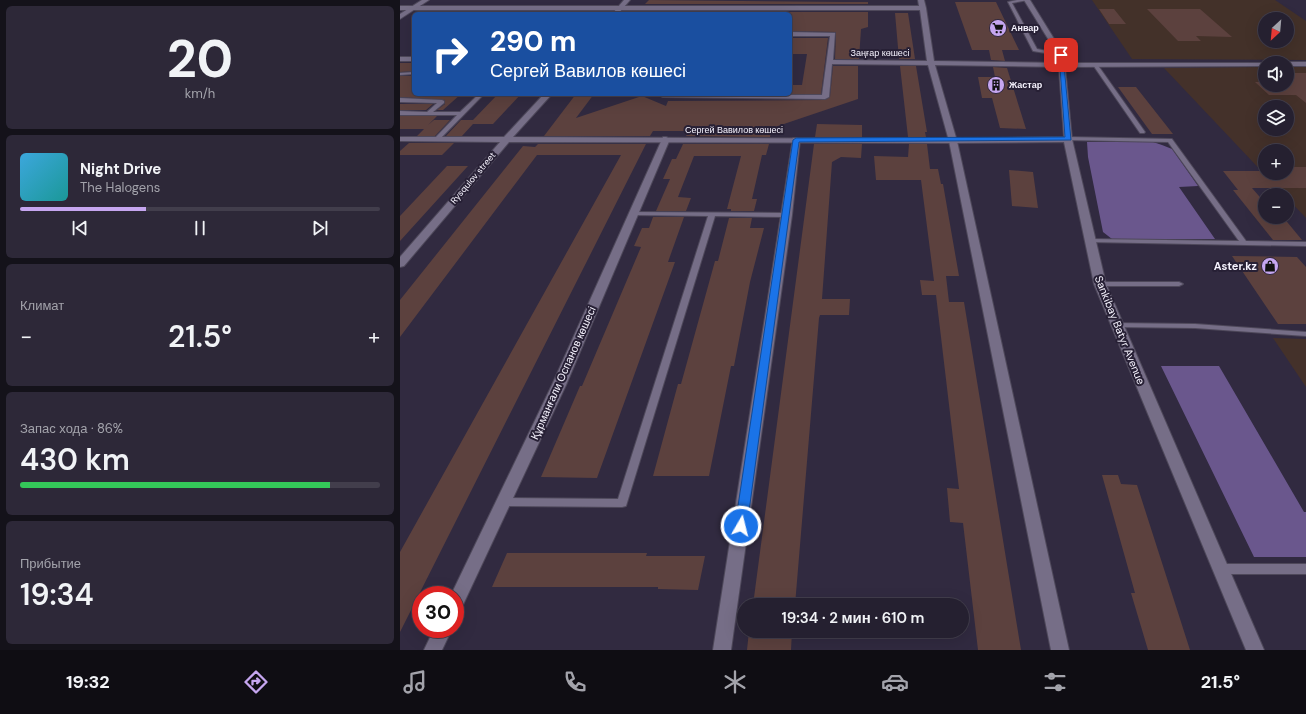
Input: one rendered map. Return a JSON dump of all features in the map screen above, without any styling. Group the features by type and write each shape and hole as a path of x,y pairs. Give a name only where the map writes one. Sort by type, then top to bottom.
{"street":[{"path":"400,17 426,0"},
{"path":"617,12 627,0"},
{"name":"Sankibay Batyr Avenue","path":"1026,0 1062,60 1068,139 1100,284 1116,325 1255,650"},
{"path":"400,8 620,8 922,4 931,63 954,141 1060,650"},
{"path":"744,96 825,97 833,34 792,34"},
{"path":"400,59 412,59"},
{"name":"Заңғар көшесі","path":"829,62 931,63 1062,60 1095,65 1258,64"},
{"path":"1294,64 1306,64"},
{"name":"Rysqulov street","path":"400,264 506,139 546,96"},
{"name":"Сергей Вавилов көшесі","path":"400,139 954,141 1068,139"},
{"name":"Құрманғали Оспанов көшесі","path":"464,586 559,385 632,214 666,139"},
{"path":"722,650 787,215 796,140"},
{"path":"433,650 439,638"}],"lane":[{"path":"1026,0 1010,2 1035,50 1062,60"},
{"path":"1095,65 1142,132"},
{"path":"400,74 412,74"},
{"path":"437,139 480,96"},
{"path":"400,100 442,102 429,113"},
{"path":"400,113 461,114"},
{"path":"1068,139 1170,140 1244,243"},
{"path":"632,214 787,215"},
{"path":"504,502 622,503 712,214"},
{"path":"1090,241 1306,244"},
{"path":"1100,284 1179,284"},
{"path":"1116,325 1195,326 1306,334"},
{"path":"1221,569 1306,569"}],"shaded area":[{"path":"1092,0 1275,0 1293,12 1258,12 1258,48 1294,48 1294,13 1306,21 1306,60 1294,60 1294,56 1258,56 1258,60 1132,59"},
{"path":"1258,67 1258,92 1294,92 1294,67 1306,67 1306,218 1294,205 1294,188 1277,188 1270,180 1294,180 1294,144 1258,144 1258,167 1164,68"},
{"path":"1087,142 1153,142 1172,149 1198,186 1179,187 1215,239 1112,239 1103,232 1088,157"},
{"path":"1273,338 1306,339 1306,387"},
{"path":"1161,366 1219,366 1304,512 1306,512 1306,557 1254,557"}],"building":[{"path":"649,0 868,2 868,4 645,4"},
{"path":"955,2 996,2 1019,50 1002,50 1005,61 991,60 989,50 972,50"},
{"path":"1099,9 1114,9 1126,24 1109,24"},
{"path":"1147,9 1200,9 1232,37 1196,36 1201,41 1178,41"},
{"path":"792,12 868,12 868,27 861,29 859,59 835,59 836,32 792,31"},
{"path":"895,13 908,13 915,59 899,59"},
{"path":"792,38 828,38 821,94 792,94 792,85 802,85 807,54 792,54"},
{"path":"400,63 412,63 412,71 400,72"},
{"path":"833,66 858,66 858,99 772,128 770,137 686,136 689,131 653,131 650,136 544,136 574,96 592,96 576,118 642,96 666,106 668,101 825,100 830,97"},
{"path":"900,66 916,66 927,132 925,132 926,137 908,137"},
{"path":"993,67 1007,68 1026,129 1000,128 992,98 982,98 978,77 995,77"},
{"path":"1294,73 1306,73 1306,103 1296,95 1269,95 1266,92 1294,92"},
{"path":"400,76 412,76 412,96 459,96 443,110 437,110 445,104 445,100 400,97"},
{"path":"1118,87 1136,87 1173,134 1152,134"},
{"path":"496,96 519,96 493,124 473,124 462,136 446,136 461,120 473,120"},
{"path":"400,104 433,104 426,110 400,110"},
{"path":"400,116 437,116 428,125 434,120 450,120 435,136 417,136 424,129 400,129"},
{"path":"817,124 862,125 862,137 815,137"},
{"path":"409,143 454,143 442,155 400,155 400,151"},
{"path":"538,144 646,144 423,586 412,586 412,608 400,632 400,552 621,155 537,155 400,337 400,300 523,146 535,147"},
{"path":"683,144 769,144 766,155 762,155 752,199 757,199 754,211 731,211 731,209 727,209 741,156 694,156 678,197 691,198 686,211 656,211 670,179 663,179 672,159 676,159"},
{"path":"814,144 862,144 861,158 841,157 832,162 822,299 850,299 849,315 820,315 819,318 796,598 754,598"},
{"path":"909,144 927,144 930,169 938,169 941,184 943,184 959,276 946,276 949,302 964,302 1021,650 978,650 963,523 950,522 947,488 959,489 936,295 922,295 920,280 934,281 921,180 876,180 874,156 908,157"},
{"path":"447,166 468,166 400,241 400,216"},
{"path":"1294,167 1306,167 1306,188 1252,188 1258,195 1258,221 1233,190 1238,190 1223,171 1258,171 1258,180 1294,180"},
{"path":"1009,170 1033,172 1038,208 1012,206"},
{"path":"653,217 684,217 668,262 675,262 597,478 541,477 580,386 582,386 641,247 634,246 642,228 649,228"},
{"path":"729,218 752,218 750,228 764,228 750,282 734,366 731,366 709,476 653,476 678,384 681,384 715,261 718,261"},
{"path":"1260,224 1289,224 1302,240 1273,240"},
{"path":"1232,256 1297,257 1306,267 1306,324 1278,324"},
{"path":"1102,475 1118,475 1121,484 1137,485 1190,650 1148,650 1131,593 1135,593"},
{"path":"507,553 647,553 646,556 705,556 698,590 658,589 658,587 492,587"},
{"path":"748,638 792,638 791,650 747,650"}],"place":[{"name":"Анвар","path":"998,28"},
{"name":"Жастар","path":"996,85"},
{"name":"Aster.kz","path":"1270,266"}],"route":[{"path":"741,526 787,215 796,140 954,141 1068,139 1061,55"}]}
